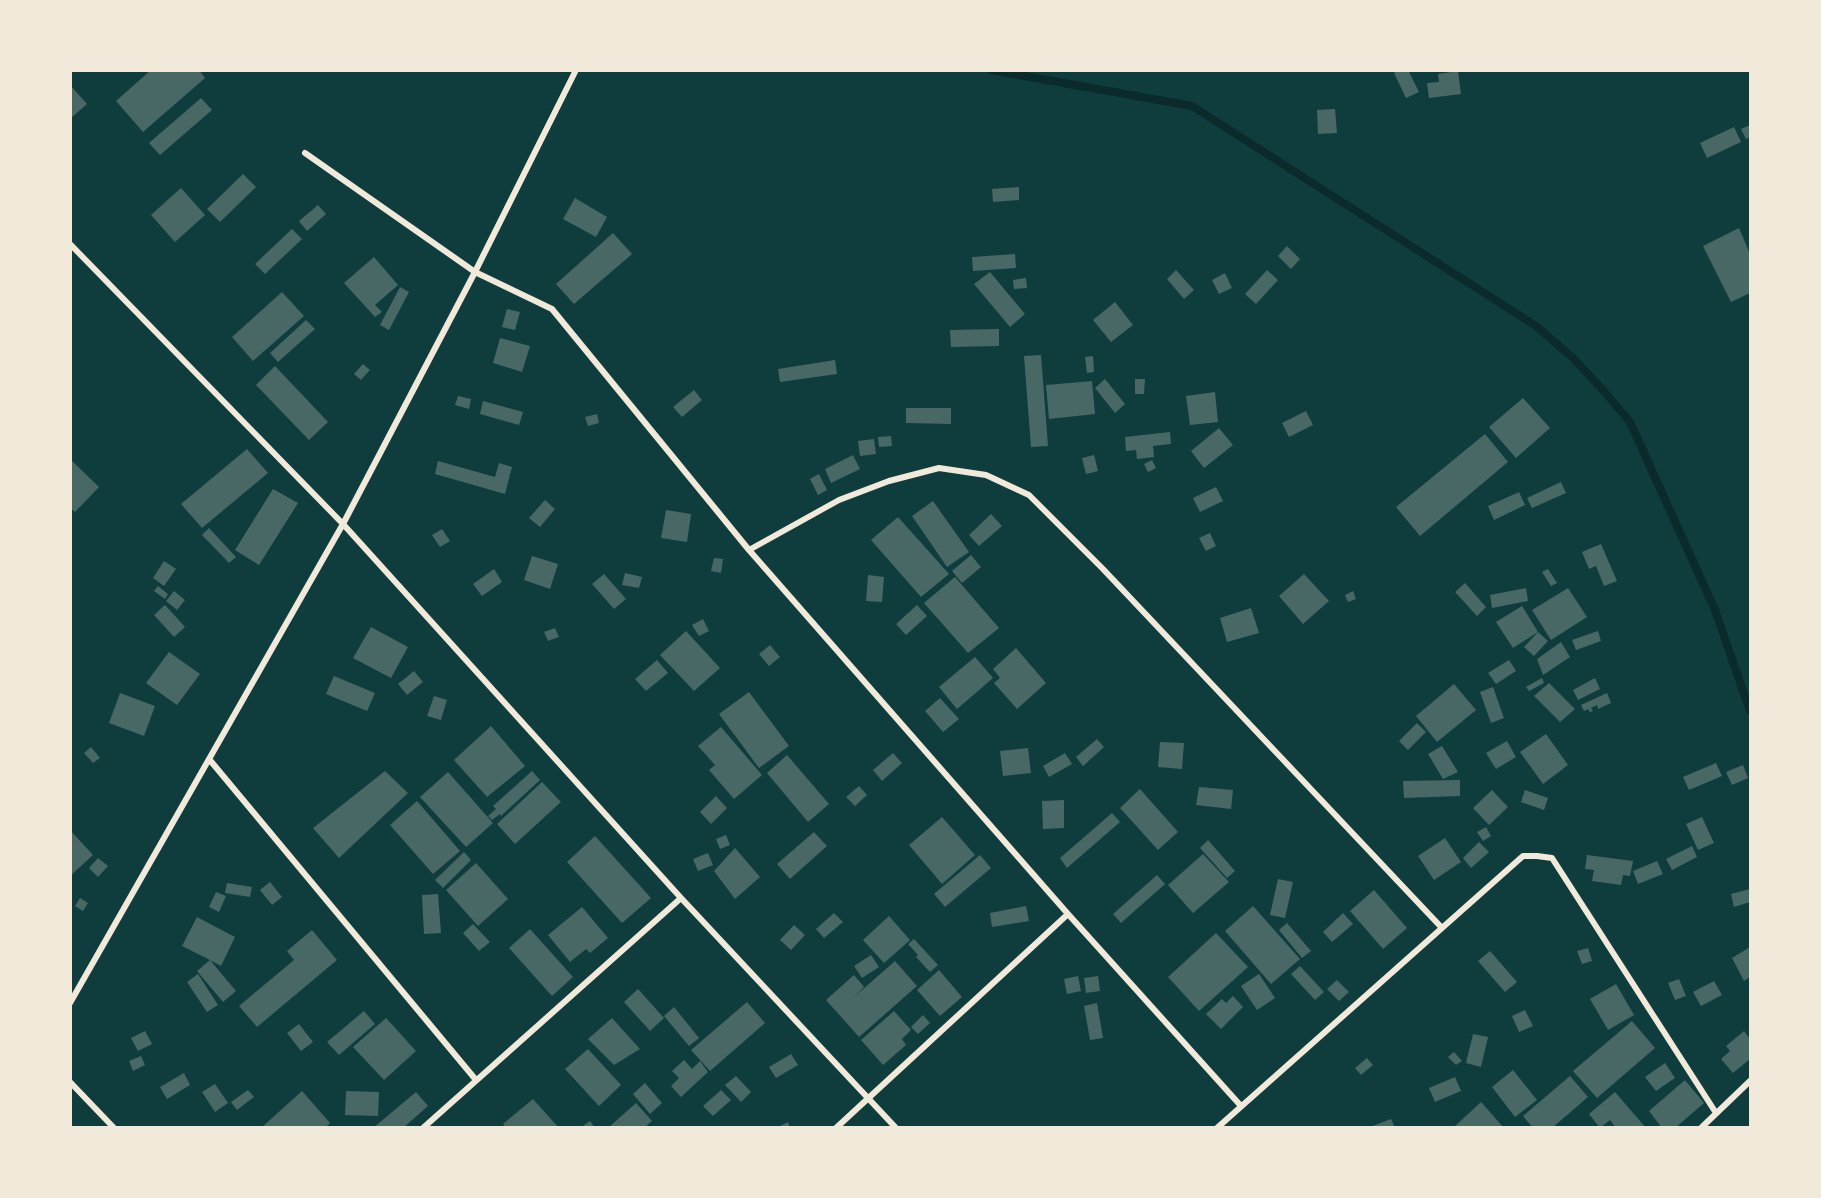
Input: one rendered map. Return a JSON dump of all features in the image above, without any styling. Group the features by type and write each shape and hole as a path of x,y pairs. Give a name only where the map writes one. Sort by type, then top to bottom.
{"street":[{"path":"70,1003 343,524 475,272 576,70"},
{"path":"305,153 475,272 552,309 749,550 1068,914 1241,1106"},
{"path":"70,244 343,524 681,898 896,1128"},
{"path":"749,550 840,500 889,481 939,468 986,475 1029,495 1103,569 1442,928"},
{"path":"209,759 476,1080"},
{"path":"1217,1128 1523,856 1552,858 1716,1113"},
{"path":"423,1128 681,898"},
{"path":"836,1128 1068,914"},
{"path":"1701,1128 1750,1081"},
{"path":"70,1082 114,1128"}],"building":[{"path":"151,70 199,70 205,78 143,132 116,101"},
{"path":"1399,70 1408,70 1419,92 1406,98 1394,73"},
{"path":"1458,71 1461,94 1429,98 1427,83 1439,82 1438,74"},
{"path":"70,85 87,104 70,119"},
{"path":"201,98 212,110 160,155 149,143"},
{"path":"1335,109 1337,133 1318,134 1317,110"},
{"path":"1750,125 1750,137 1746,139 1741,129"},
{"path":"1734,127 1741,142 1707,158 1700,143"},
{"path":"243,174 256,187 220,222 207,209"},
{"path":"1019,187 1019,200 993,202 992,189"},
{"path":"181,188 205,215 175,242 151,215"},
{"path":"575,198 607,217 596,237 563,219"},
{"path":"318,205 326,214 307,231 299,221"},
{"path":"1739,228 1750,254 1750,293 1731,302 1703,246"},
{"path":"292,229 302,239 265,274 255,264"},
{"path":"613,233 632,254 574,304 556,284"},
{"path":"1287,246 1300,259 1291,269 1278,256"},
{"path":"1015,254 1016,268 973,271 972,257"},
{"path":"374,257 398,285 375,305 382,312 375,317 344,283"},
{"path":"1176,270 1194,290 1184,299 1167,279"},
{"path":"1267,270 1278,280 1256,304 1245,294"},
{"path":"990,272 1025,314 1010,327 974,284"},
{"path":"1225,273 1232,288 1219,294 1212,280"},
{"path":"1026,278 1027,288 1014,289 1013,280"},
{"path":"400,287 409,292 389,330 380,325"},
{"path":"282,292 304,316 253,361 232,337"},
{"path":"1115,302 1133,325 1111,342 1093,320"},
{"path":"507,309 520,312 515,330 502,327"},
{"path":"306,320 315,329 278,362 270,353"},
{"path":"999,329 999,346 951,347 950,330"},
{"path":"500,338 530,346 522,372 493,363"},
{"path":"1041,355 1048,446 1031,447 1024,356"},
{"path":"1093,356 1094,372 1087,373 1085,357"},
{"path":"835,360 837,374 780,382 778,369"},
{"path":"363,364 370,370 361,380 354,374"},
{"path":"275,366 328,422 309,440 256,385"},
{"path":"1105,379 1125,404 1115,413 1095,388"},
{"path":"1135,379 1145,379 1144,394 1135,394"},
{"path":"1092,381 1095,414 1049,419 1046,385"},
{"path":"694,390 702,400 682,417 673,407"},
{"path":"1215,392 1218,422 1190,425 1186,396"},
{"path":"458,396 471,399 469,409 455,405"},
{"path":"1523,398 1550,428 1516,458 1489,427"},
{"path":"483,401 523,412 519,425 480,414"},
{"path":"906,408 951,408 951,424 906,423"},
{"path":"1306,411 1313,425 1289,437 1282,423"},
{"path":"597,414 599,423 588,426 585,417"},
{"path":"1219,428 1233,445 1204,468 1191,451"},
{"path":"1170,432 1171,444 1153,446 1154,457 1137,459 1136,450 1126,451 1125,437"},
{"path":"1485,434 1508,462 1420,536 1396,507"},
{"path":"891,436 892,446 879,447 878,437"},
{"path":"874,439 876,454 860,456 858,441"},
{"path":"247,449 268,473 202,528 181,504"},
{"path":"853,455 860,469 831,483 825,469"},
{"path":"1094,455 1098,471 1086,474 1082,458"},
{"path":"70,459 99,487 75,512 70,508"},
{"path":"1152,460 1156,468 1148,472 1144,464"},
{"path":"438,461 495,477 499,463 512,467 505,494 435,474"},
{"path":"819,474 827,490 818,495 810,479"},
{"path":"1561,482 1566,493 1532,508 1527,498"},
{"path":"1216,487 1223,501 1200,512 1193,498"},
{"path":"273,489 298,503 259,565 235,550"},
{"path":"1519,492 1525,505 1494,520 1488,506"},
{"path":"545,500 555,509 540,527 529,518"},
{"path":"933,501 969,552 947,567 912,516"},
{"path":"666,510 691,514 687,542 661,538"},
{"path":"991,514 1002,526 979,546 969,535"},
{"path":"898,517 949,574 921,597 871,540"},
{"path":"209,528 236,557 229,563 202,535"},
{"path":"442,529 450,541 440,547 432,535"},
{"path":"1210,533 1216,546 1206,551 1199,538"},
{"path":"1601,544 1617,581 1604,586 1596,566 1589,569 1582,552"},
{"path":"971,555 981,567 962,583 952,571"},
{"path":"532,556 558,564 550,589 524,580"},
{"path":"714,558 723,559 721,573 711,571"},
{"path":"164,561 176,569 164,586 153,578"},
{"path":"494,569 502,582 482,596 473,584"},
{"path":"1548,569 1557,583 1551,586 1542,572"},
{"path":"625,573 642,577 639,588 622,585"},
{"path":"604,574 626,599 614,609 592,584"},
{"path":"1304,574 1329,601 1303,624 1279,596"},
{"path":"868,575 884,577 882,602 866,601"},
{"path":"955,577 999,628 968,653 924,603"},
{"path":"1465,583 1486,607 1477,616 1455,592"},
{"path":"158,586 168,594 165,599 154,591"},
{"path":"1526,588 1528,601 1492,608 1490,595"},
{"path":"1568,588 1587,617 1551,640 1532,610"},
{"path":"174,591 185,600 177,610 166,601"},
{"path":"1353,591 1356,599 1348,602 1345,595"},
{"path":"165,605 185,627 174,637 154,615"},
{"path":"917,605 927,616 906,635 896,624"},
{"path":"1522,606 1538,632 1513,648 1496,622"},
{"path":"1251,608 1259,633 1227,642 1220,618"},
{"path":"703,619 709,631 699,636 692,625"},
{"path":"371,627 408,647 391,678 353,658"},
{"path":"555,628 559,637 548,641 544,632"},
{"path":"686,631 720,668 694,691 660,655"},
{"path":"1598,631 1601,641 1576,650 1572,640"},
{"path":"1538,632 1548,641 1534,656 1524,647"},
{"path":"1561,642 1570,657 1543,675 1537,659"},
{"path":"770,645 780,657 769,666 759,654"},
{"path":"1016,648 1046,683 1017,709 994,683 1000,678 993,669"},
{"path":"169,652 200,674 177,705 146,683"},
{"path":"975,657 993,678 957,709 939,687"},
{"path":"657,660 668,673 646,691 635,679"},
{"path":"1509,660 1516,671 1496,684 1488,673"},
{"path":"414,671 423,682 407,695 398,684"},
{"path":"334,676 375,693 367,711 326,694"},
{"path":"1542,678 1544,683 1529,691 1526,687"},
{"path":"1595,678 1600,689 1578,700 1573,690"},
{"path":"1549,683 1575,709 1560,722 1534,696"},
{"path":"1454,684 1476,710 1437,742 1416,716"},
{"path":"1493,687 1504,718 1491,723 1480,692"},
{"path":"749,692 789,746 759,768 719,714"},
{"path":"120,693 155,706 144,736 109,723"},
{"path":"1607,693 1611,703 1598,709 1597,705 1591,708 1593,711 1590,712 1588,709 1584,711 1581,705"},
{"path":"434,696 447,700 441,720 427,716"},
{"path":"940,698 959,719 943,732 925,711"},
{"path":"1417,723 1426,732 1408,750 1399,741"},
{"path":"491,726 525,766 487,797 454,760"},
{"path":"721,727 762,775 734,799 709,770 715,765 698,746"},
{"path":"1546,734 1568,765 1543,784 1520,752"},
{"path":"1097,739 1104,747 1083,766 1076,757"},
{"path":"1507,741 1516,757 1496,769 1486,753"},
{"path":"1160,742 1184,743 1182,769 1158,767"},
{"path":"1442,746 1458,772 1443,779 1428,754"},
{"path":"91,747 100,758 93,763 84,753"},
{"path":"1028,748 1031,773 1003,776 1000,751"},
{"path":"893,753 902,763 882,781 873,770"},
{"path":"1065,753 1072,764 1049,777 1043,766"},
{"path":"787,755 829,804 808,822 767,773"},
{"path":"1716,763 1722,776 1689,790 1683,777"},
{"path":"1743,765 1748,778 1732,785 1726,772"},
{"path":"385,771 408,793 339,858 313,828"},
{"path":"532,771 540,780 501,816 500,814 492,820 488,816 496,809 493,806"},
{"path":"448,772 493,823 466,847 420,797"},
{"path":"1460,780 1460,796 1404,798 1403,781"},
{"path":"542,782 561,802 515,844 497,824"},
{"path":"859,786 867,795 855,806 846,797"},
{"path":"1199,787 1233,790 1231,809 1196,805"},
{"path":"1140,789 1178,832 1158,850 1120,808"},
{"path":"1492,790 1508,807 1489,825 1473,808"},
{"path":"1525,790 1548,798 1544,810 1521,802"},
{"path":"716,796 727,808 711,824 700,812"},
{"path":"1064,800 1064,828 1043,829 1042,801"},
{"path":"417,801 460,851 433,874 390,825"},
{"path":"1112,813 1120,822 1067,868 1060,858"},
{"path":"942,817 975,855 942,884 909,845"},
{"path":"1702,817 1714,843 1698,850 1686,824"},
{"path":"1486,827 1491,836 1483,841 1477,832"},
{"path":"70,830 93,855 70,876"},
{"path":"814,832 827,846 790,879 777,864"},
{"path":"726,835 730,845 720,849 716,839"},
{"path":"595,836 651,898 622,923 567,862"},
{"path":"1445,838 1461,862 1434,880 1418,856"},
{"path":"1208,840 1235,871 1227,878 1200,848"},
{"path":"1479,842 1489,852 1471,868 1463,858"},
{"path":"1692,846 1697,857 1672,870 1666,859"},
{"path":"735,848 760,877 735,899 714,871"},
{"path":"464,852 471,860 443,888 435,880"},
{"path":"708,853 713,865 698,871 693,859"},
{"path":"1203,854 1229,882 1193,913 1168,885"},
{"path":"980,855 991,868 945,907 934,894"},
{"path":"1587,855 1633,861 1630,876 1623,875 1621,885 1592,881 1594,870 1585,869"},
{"path":"98,858 108,866 98,877 89,868"},
{"path":"1657,861 1663,874 1638,884 1633,871"},
{"path":"476,863 508,899 478,926 446,890"},
{"path":"1157,875 1165,884 1121,923 1113,914"},
{"path":"1278,879 1293,882 1285,918 1270,915"},
{"path":"270,882 282,897 272,905 260,890"},
{"path":"227,883 252,887 250,897 225,893"},
{"path":"1750,889 1750,902 1734,907 1731,894"},
{"path":"1374,890 1407,928 1383,949 1350,911"},
{"path":"216,892 226,896 219,912 209,907"},
{"path":"438,894 441,933 424,934 422,895"},
{"path":"80,898 88,903 83,911 75,906"},
{"path":"1026,906 1029,921 992,927 990,913"},
{"path":"1253,906 1300,959 1271,984 1225,931"},
{"path":"582,907 608,938 590,953 586,949 570,962 548,935"},
{"path":"834,913 843,922 824,938 816,929"},
{"path":"1343,913 1353,924 1332,942 1323,932"},
{"path":"889,916 910,940 884,963 863,940"},
{"path":"197,917 235,937 221,966 182,946"},
{"path":"1287,923 1311,951 1302,958 1279,930"},
{"path":"473,924 490,942 479,951 463,933"},
{"path":"794,925 805,935 791,950 780,940"},
{"path":"530,929 573,977 552,996 509,948"},
{"path":"312,930 337,960 257,1027 239,1006 294,960 287,951"},
{"path":"1216,933 1248,967 1199,1011 1168,977"},
{"path":"914,939 938,965 930,972 908,944"},
{"path":"1750,947 1750,977 1744,981 1732,958"},
{"path":"1588,948 1592,961 1582,964 1577,951"},
{"path":"1490,951 1517,982 1505,992 1478,961"},
{"path":"871,955 879,967 862,978 854,966"},
{"path":"210,960 236,991 223,1002 197,971"},
{"path":"895,961 917,986 859,1037 826,1000 854,975 864,987 853,998"},
{"path":"1300,966 1324,992 1315,1000 1291,974"},
{"path":"939,970 962,997 940,1016 917,990"},
{"path":"198,974 218,1005 207,1012 187,982"},
{"path":"1259,974 1275,998 1257,1010 1241,986"},
{"path":"1078,976 1081,991 1067,994 1064,979"},
{"path":"1098,976 1100,991 1086,993 1084,978"},
{"path":"1679,979 1686,996 1675,1000 1668,983"},
{"path":"1337,980 1349,992 1339,1001 1327,989"},
{"path":"1714,981 1722,995 1701,1006 1693,992"},
{"path":"1616,984 1634,1015 1608,1030 1590,999"},
{"path":"638,989 664,1018 650,1031 624,1002"},
{"path":"1233,996 1243,1007 1221,1029 1206,1014 1222,999 1226,1003"},
{"path":"747,1002 765,1023 710,1071 691,1050"},
{"path":"1097,1003 1103,1038 1090,1040 1084,1006"},
{"path":"674,1007 699,1038 689,1046 664,1016"},
{"path":"1525,1010 1533,1026 1519,1032 1512,1016"},
{"path":"364,1011 375,1024 339,1055 327,1042"},
{"path":"894,1011 911,1030 902,1039 906,1045 883,1065 861,1040"},
{"path":"923,1015 930,1023 918,1034 911,1027"},
{"path":"386,1018 416,1051 384,1080 353,1047"},
{"path":"612,1018 640,1049 614,1065 588,1039"},
{"path":"1632,1021 1655,1048 1597,1098 1573,1071"},
{"path":"299,1024 313,1042 301,1051 287,1033"},
{"path":"145,1031 152,1044 138,1051 131,1038"},
{"path":"1744,1031 1750,1039 1750,1059 1733,1073 1721,1059 1730,1051 1726,1046"},
{"path":"1473,1034 1488,1037 1481,1067 1466,1063"},
{"path":"588,1049 621,1085 599,1106 565,1069"},
{"path":"1454,1052 1462,1061 1456,1065 1448,1057"},
{"path":"791,1054 798,1065 776,1078 769,1067"},
{"path":"141,1056 145,1065 133,1071 129,1061"},
{"path":"1367,1058 1373,1065 1361,1075 1355,1068"},
{"path":"684,1060 692,1069 700,1061 708,1072 681,1097 671,1086 679,1078 672,1071"},
{"path":"1665,1063 1675,1078 1656,1091 1645,1077"},
{"path":"1513,1070 1537,1100 1515,1117 1492,1087"},
{"path":"184,1073 190,1085 167,1099 160,1087"},
{"path":"736,1076 751,1092 741,1102 725,1085"},
{"path":"1570,1076 1588,1097 1552,1128 1533,1128 1523,1116"},
{"path":"1455,1077 1461,1091 1435,1102 1429,1088"},
{"path":"1685,1080 1704,1103 1675,1128 1662,1128 1649,1111"},
{"path":"645,1083 662,1103 650,1114 633,1094"},
{"path":"215,1084 228,1103 215,1112 202,1092"},
{"path":"248,1090 254,1097 237,1110 231,1102"},
{"path":"721,1090 731,1100 713,1116 703,1106"},
{"path":"302,1091 330,1123 325,1128 261,1128"},
{"path":"346,1091 379,1092 378,1116 345,1115"},
{"path":"416,1092 428,1106 403,1128 373,1128"},
{"path":"1615,1092 1646,1128 1616,1128 1610,1120 1600,1128 1589,1114"},
{"path":"533,1099 559,1128 506,1128 503,1124"},
{"path":"1481,1102 1504,1128 1453,1128"},
{"path":"636,1103 652,1121 644,1128 608,1128"},
{"path":"1391,1119 1395,1128 1370,1128 1370,1127"},
{"path":"590,1121 595,1128 580,1128"},
{"path":"788,1122 790,1128 776,1128"}],"waterway":[{"path":"991,70 1192,106 1536,326 1572,357 1630,422 1715,610 1750,711"}]}
